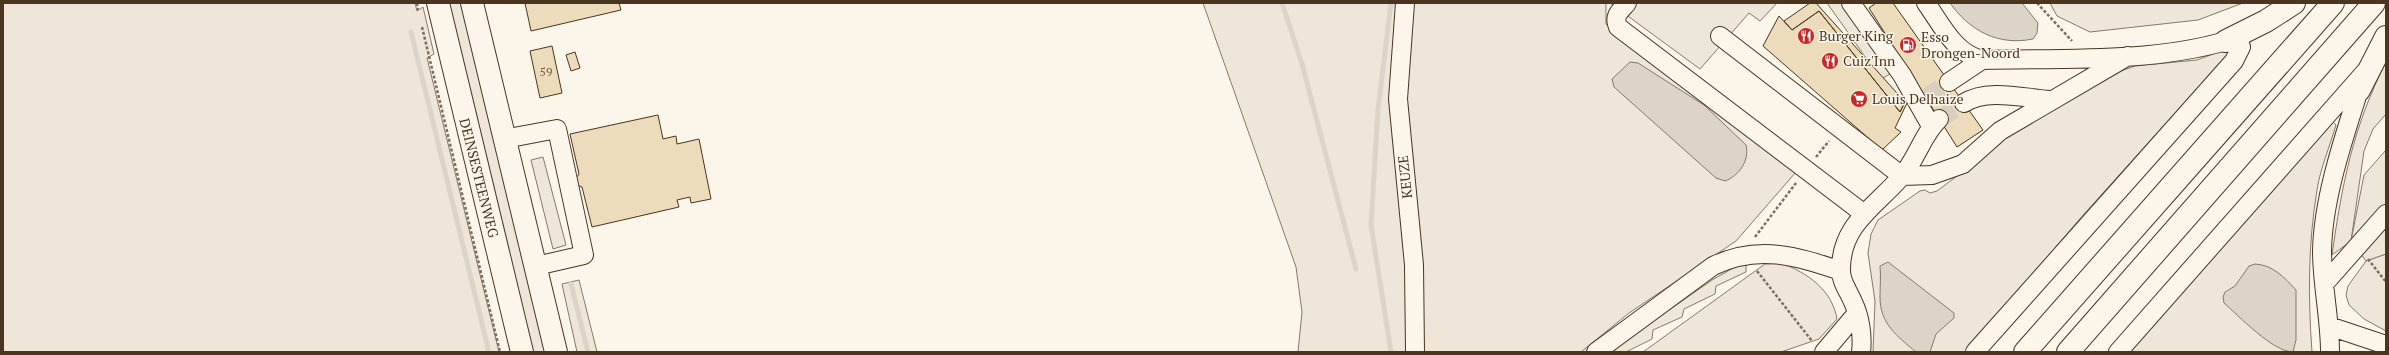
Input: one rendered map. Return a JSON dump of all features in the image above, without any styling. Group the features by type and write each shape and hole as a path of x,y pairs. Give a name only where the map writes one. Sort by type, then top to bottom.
{"highway":[{"name":"DEINSESTEENWEG","path":"438,3 522,352"},
{"path":"472,3 556,352"},
{"path":"2232,38 2266,21 2294,3"},
{"path":"2025,352 2332,3"},
{"path":"2068,352 2374,3"},
{"path":"2360,90 2370,66 2386,37"}],"street":[{"name":"KEUZE","path":"1405,3 1398,99 1414,265 1415,352"},
{"path":"1627,3 1617,15 1615,21 1618,26 1863,213"},
{"path":"1851,3 1922,101 1935,122 1902,176 1863,213 1851,231 1843,251 1841,271 1843,282 1857,313 1863,342 1862,352"},
{"path":"1926,3 1957,47 1968,56 1982,60 2128,56 2207,46 2232,38 2241,47 2234,61 1975,352"},
{"path":"1720,36 1902,176 1932,175 1963,164 2000,130 2128,56"},
{"path":"1949,82 1982,60"},
{"path":"2118,352 2370,66"},
{"path":"2330,352 2322,251 2331,187 2341,146 2360,90"},
{"path":"1964,102 1970,98 1986,95 2050,100"},
{"path":"504,140 557,129 584,255 536,266"},
{"path":"2325,283 2386,214"},
{"path":"1596,352 1713,266 1732,257 1755,253 1786,255 1841,271"},
{"path":"1824,352 1857,313"},
{"path":"2329,326 2386,345"}],"path":[{"path":"417,3 420,18"},
{"path":"2037,3 2086,57"},
{"path":"422,25 500,352"},
{"path":"2358,245 2386,282"}],"shaded area":[{"path":"3,3 415,3 417,11 423,7 434,54 427,58 499,352 3,352"},
{"path":"446,3 462,3 546,352 531,352"},
{"path":"1203,3 1606,3 1606,24 1613,31 1796,172 1736,241 1629,313 1581,352 1298,352 1302,312 1296,267"},
{"path":"1610,3 1777,3 1760,21 1749,13 1700,69"},
{"path":"1827,3 1842,3 1892,73 1881,79"},
{"path":"1950,3 2022,3 2038,23 2037,33 2033,39 2020,41 1997,38 1976,29 1958,13"},
{"path":"2050,3 2243,3 2198,20 2090,32 2057,16"},
{"path":"2229,48 2232,53 2213,71 2084,214 1966,352 1873,352 1875,301 1868,253 1871,234 1878,220 1920,191 1925,190 1930,193 1937,191 2001,143 2005,137 2115,73 2135,66 2197,60"},
{"path":"1630,62 1638,63 1704,105 1746,145 1747,151 1745,162 1735,175 1725,181 1716,178 1614,87 1612,79"},
{"path":"2386,62 2386,114 2373,129 2364,151 2351,241 2332,255 2340,204 2350,156 2365,110"},
{"path":"2329,122 2333,122 2336,125 2318,182 2310,251 2309,291 2312,352 2126,352"},
{"path":"2386,150 2386,254 2366,261 2351,241 2364,175"},
{"path":"543,157 566,245 553,249 531,160"},
{"path":"2386,254 2386,331 2364,319 2349,305 2346,295 2348,286 2366,261"},
{"path":"1888,262 1954,313 1954,318 1936,334 1930,352 1916,352 1896,335 1886,322 1883,315 1880,297 1880,266"},
{"path":"1781,263 1809,277 1830,299 1837,319 1819,339 1781,352 1643,352 1765,264"},
{"path":"1746,264 1746,272 1716,286 1715,294 1684,309 1682,317 1653,330 1652,339 1626,352 1609,352 1712,280 1735,267"},
{"path":"2255,264 2278,272 2296,290 2296,340 2293,352 2276,346 2266,340 2224,303 2223,297 2225,292 2235,286 2249,266"},
{"path":"579,280 597,352 577,352 562,284"}],"building":[{"path":"525,3 619,3 621,10 531,31"},
{"path":"1810,3 1816,3 1905,102 1900,112 1819,11 1792,30 1784,21"},
{"name":"Esso Drongen-Noord","path":"1876,3 1893,3 1983,130 1957,147 1869,8"},
{"path":"1819,11 1900,112 1905,102 1907,103 1895,128 1901,132 1882,150 1763,46 1779,16 1792,30"},
{"path":"552,46 562,93 540,98 530,51"},
{"path":"575,52 580,68 571,71 566,55"},
{"path":"658,115 663,139 676,136 677,144 699,139 711,199 691,203 690,197 677,200 679,207 592,227 582,187 577,185 576,178 579,174 570,134"}],"waterway":[{"path":"1282,3 1302,64 1356,269"},
{"path":"1391,3 1378,109 1371,225 1391,352"},
{"path":"411,32 489,352"},
{"path":"571,284 588,352"}],"tunnel":[{"path":"1926,98 1949,82"},
{"path":"1939,119 1964,103"}],"place":[{"name":"Burger King","path":"1806,36"},
{"name":"Esso Drongen-Noord","path":"1908,45"},
{"name":"Cuiz'Inn","path":"1830,61"},
{"name":"Louis Delhaize","path":"1859,99"}]}
